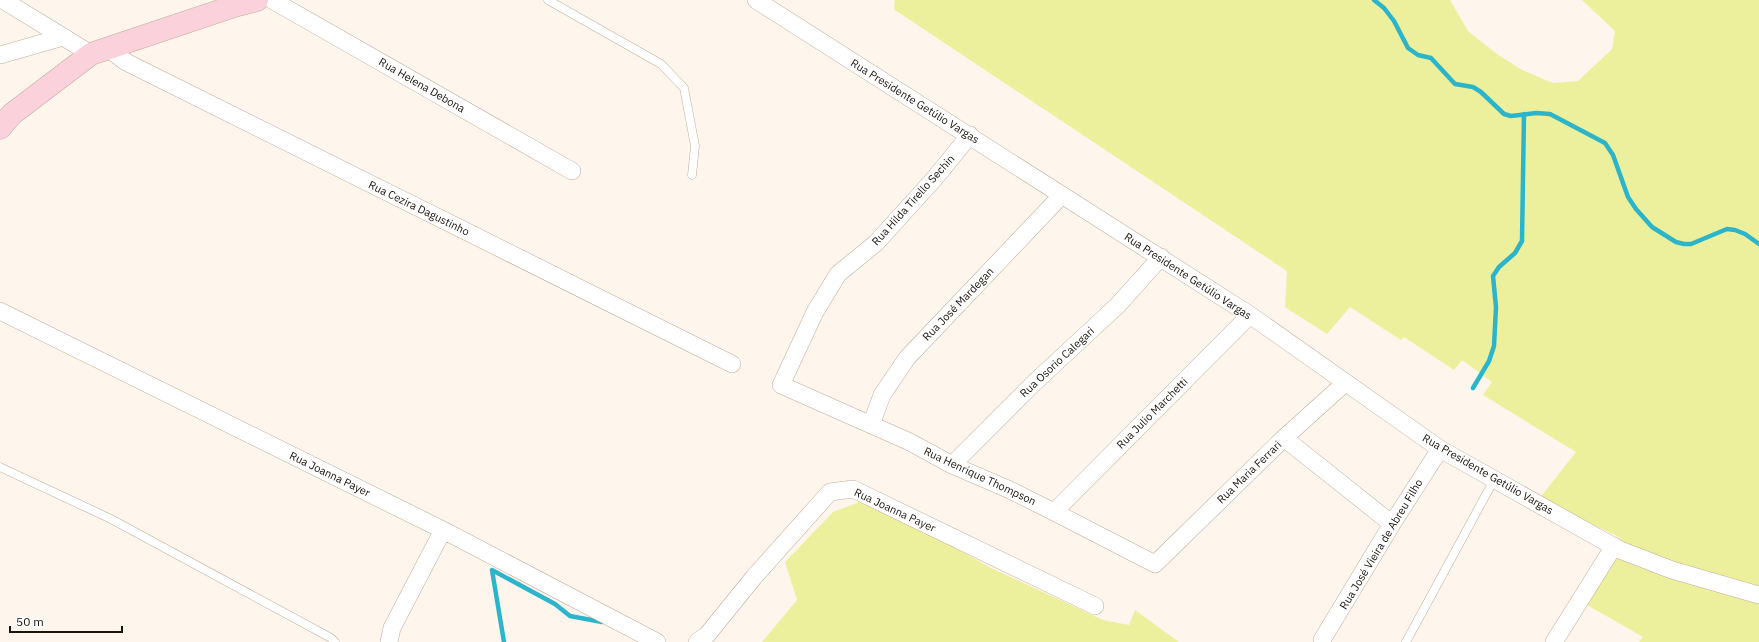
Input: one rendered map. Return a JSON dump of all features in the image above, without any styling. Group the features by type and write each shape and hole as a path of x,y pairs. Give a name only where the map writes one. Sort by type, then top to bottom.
{"main road":[{"path":"0,128 12,114 100,52 234,6 257,0"}],"street":[{"name":"Rua Cezira Dagustinho","path":"3,0 63,38 126,62 732,364"},
{"name":"Rua Helena Debona","path":"272,0 572,171"},
{"name":"Rua Presidente Getúlio Vargas","path":"756,0 914,102 970,135 1250,315 1440,449 1617,548 1672,570 1759,595"},
{"path":"0,55 63,38"},
{"name":"Rua Hilda Tirello Sechin","path":"781,385 815,312 838,274 876,243 934,180 970,135"},
{"name":"Rua José Mardegan","path":"871,425 882,395 907,358 1062,195"},
{"name":"Rua Osorio Calegari","path":"952,465 1034,382 1118,306 1161,257"},
{"name":"Rua Joanna Payer","path":"0,311 443,530 657,642"},
{"name":"Rua Julio Marchetti","path":"1054,512 1250,315"},
{"name":"Rua Maria Ferrari","path":"1155,564 1284,438 1345,383"},
{"name":"Rua Henrique Thompson","path":"781,385 910,442 952,465 1010,490 1155,564"},
{"path":"1284,438 1392,524"},
{"name":"Rua José Vieira de Abreu Filho","path":"1322,640 1392,524 1440,449"},
{"name":"Rua Joanna Payer","path":"697,642 707,636 754,577 830,492 853,489 1095,606"},
{"path":"389,642 392,628 443,530"},
{"path":"1554,642 1617,548"}],"lane":[{"path":"548,0 661,64 684,88 695,146 692,175"},
{"path":"0,467 111,519 324,634 336,642"},
{"path":"1406,642 1494,478"}],"green space":[{"path":"895,0 1450,0 1468,31 1497,54 1522,70 1553,83 1578,81 1612,49 1615,31 1582,0 1759,0 1759,642 1639,642 1643,637 1582,602 1621,538 1539,499 1576,452 1483,395 1492,382 1462,360 1454,370 1404,337 1401,340 1350,307 1327,334 1285,307 1287,271 895,10"},
{"path":"870,498 989,567 1103,620 1129,625 1135,610 1179,642 762,642 797,600 785,562 833,512"}],"waterway":[{"path":"1374,0 1384,8 1394,21 1408,48 1418,55 1431,58 1455,84 1473,87 1481,92 1504,114 1511,116 1536,113 1550,114 1605,143 1613,155 1628,197 1636,209 1652,227 1676,242 1684,244 1691,244 1727,229 1745,234 1759,244"},
{"path":"1473,388 1489,361 1494,346 1496,307 1493,276 1499,267 1515,253 1522,241 1524,114"},
{"path":"492,570 555,604 570,616 602,622"},
{"path":"492,570 504,642"}]}
